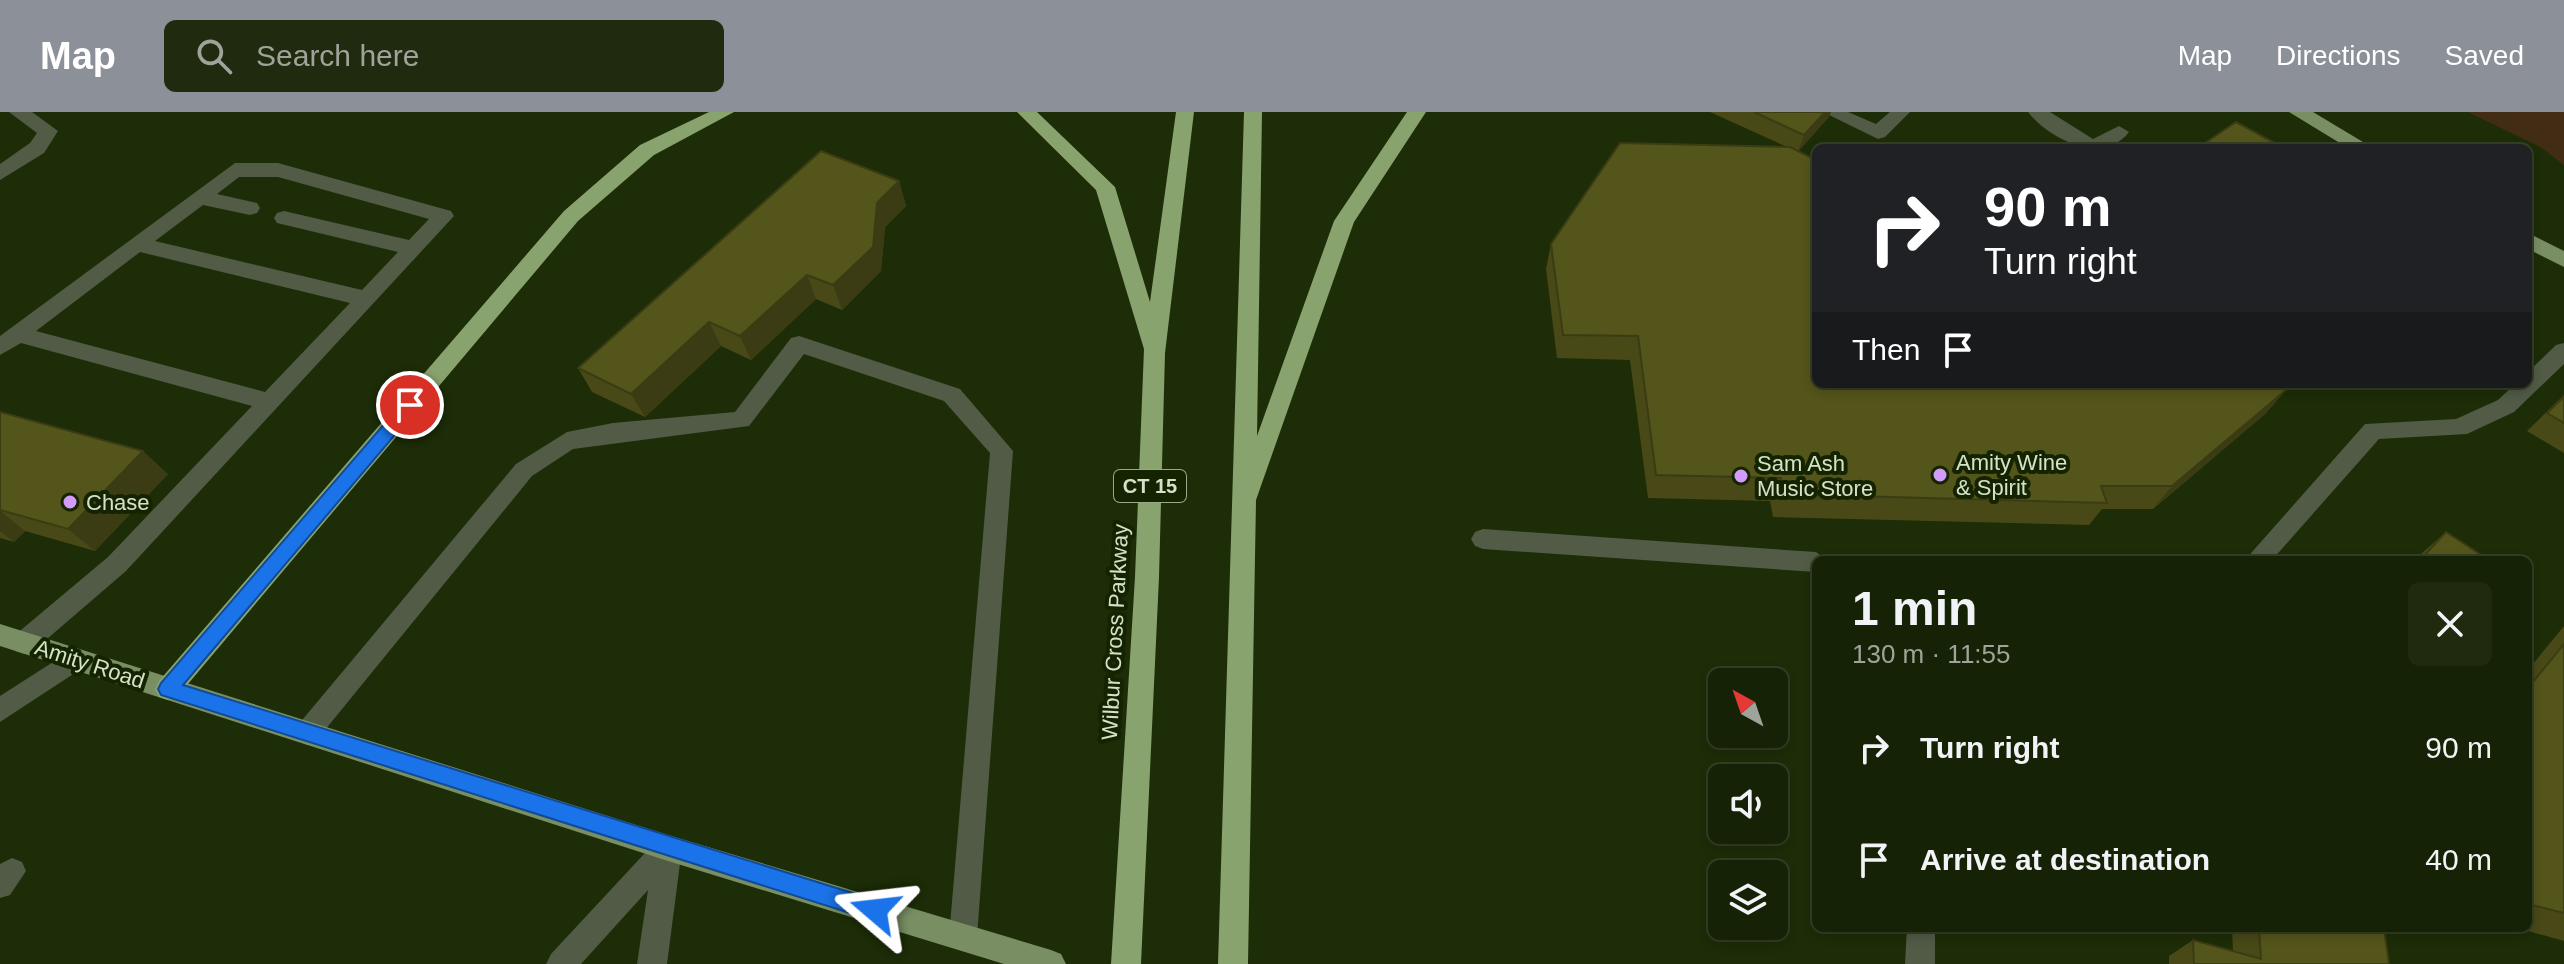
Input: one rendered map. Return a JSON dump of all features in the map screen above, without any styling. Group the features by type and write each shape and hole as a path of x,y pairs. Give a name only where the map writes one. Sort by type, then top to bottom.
{"highway":[{"path":"168,689 571,216 647,150 725,112"},
{"path":"1026,112 1105,187 1154,353"},
{"name":"Wilbur Cross Parkway","path":"1126,964 1147,577 1154,353 1185,112"},
{"path":"1233,964 1241,514 1253,112"},
{"path":"1241,514 1344,221 1417,112"}],"main road":[{"path":"2298,112 2356,144"},
{"path":"2532,242 2564,260"},
{"name":"Amity Road","path":"12,639 668,848 1051,964"}],"street":[{"path":"0,173 37,148 48,131 18,112"},
{"path":"1832,112 1878,133 1901,112"},
{"path":"2037,112 2089,144"},
{"path":"2099,144 2119,132"},
{"path":"9,340 235,170 278,170 444,216 117,564 12,639"},
{"path":"199,197 250,208"},
{"path":"284,218 413,248"},
{"path":"137,244 366,299"},
{"path":"9,340 269,402"},
{"path":"307,733 524,470 567,441 613,432 741,420 799,344 952,395 1002,451 963,937"},
{"path":"2532,381 2564,351"},
{"path":"2261,556 2373,430 2459,428 2506,406 2525,388"},
{"path":"1483,539 1812,562"},
{"path":"0,710 75,659"},
{"path":"561,964 668,848"},
{"path":"652,964 668,848"},
{"path":"1920,964 1921,932"}],"shaded area":[{"path":"2468,112 2564,112 2564,165 2542,148"}],"building":[{"path":"1754,112 1825,112 1804,135"},
{"path":"2236,122 2277,144 2204,144"},
{"path":"1620,143 1790,147 1812,158 1812,388 2286,390 2172,486 2101,486 2107,503 1784,494 1781,478 1656,475 1638,336 1563,335 1551,244"},
{"path":"821,151 899,181 877,203 873,247 833,285 807,275 740,336 709,322 631,394 578,368"},
{"path":"2564,397 2564,423 2547,413"},
{"name":"Chase","path":"0,412 143,451 68,529 0,510"},
{"path":"2446,532 2483,556 2424,556"},
{"path":"2564,644 2564,913 2532,905 2532,683"},
{"path":"2259,932 2385,932 2389,964 2194,964 2193,940 2261,959"}],"place":[{"name":"Amity Wine & Spirit","path":"1940,475"},
{"name":"Sam Ash Music Store","path":"1741,476"},
{"name":"Chase","path":"70,502"}],"route":[{"path":"410,405 168,689 668,848 875,910"}]}
